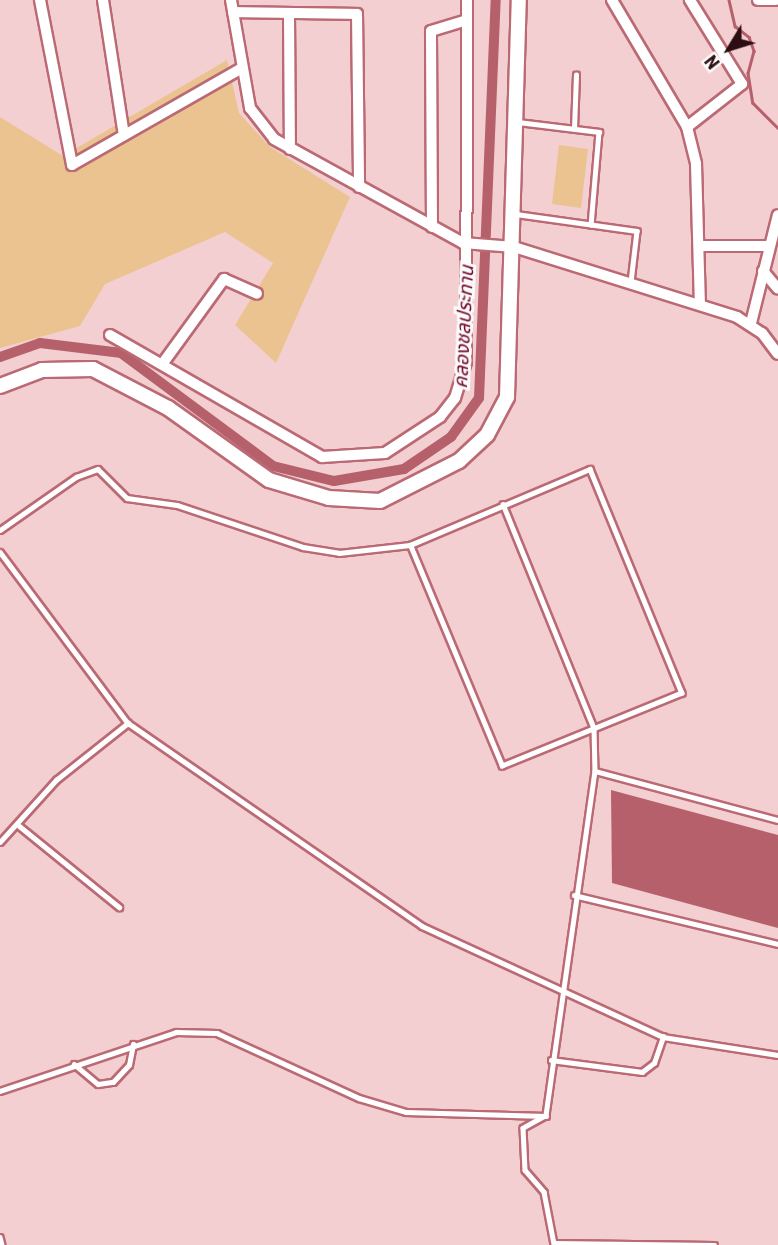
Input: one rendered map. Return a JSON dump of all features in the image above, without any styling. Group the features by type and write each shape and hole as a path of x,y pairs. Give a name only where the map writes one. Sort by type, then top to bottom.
{"street":[{"path":"40,0 72,165 242,68"},
{"path":"103,0 124,135"},
{"path":"231,0 250,108 290,149 463,243 514,247 700,304 751,323 778,354"},
{"path":"110,335 163,363 235,411 322,457 385,453 423,433 455,398 466,362 463,243 467,0"},
{"path":"0,386 43,370 93,369 168,408 270,480 329,498 380,501 459,461 487,435 507,397 515,214 519,0"},
{"path":"612,0 687,127 696,164 700,304"},
{"path":"687,127 742,84 690,0"},
{"path":"758,0 776,0"},
{"path":"233,12 357,14 360,19 359,187"},
{"path":"289,15 290,149"},
{"path":"432,227 431,30 466,20"},
{"path":"751,323 778,215"},
{"path":"699,246 769,246"},
{"path":"763,271 778,289"},
{"path":"163,363 224,279 257,294"}],"lane":[{"path":"574,129 576,75"},
{"path":"516,122 599,132 591,225"},
{"path":"515,214 637,231 631,282"},
{"path":"0,530 76,477 98,469 127,498 177,505 303,547 339,553 410,545 590,469 682,693 502,766 410,545"},
{"path":"503,504 594,728 595,771 574,895 565,993 551,1060 546,1116"},
{"path":"0,552 128,723 422,926 663,1037 778,1055"},
{"path":"0,842 56,780 128,723"},
{"path":"595,771 778,820"},
{"path":"17,824 119,907"},
{"path":"574,895 778,944"},
{"path":"0,1091 133,1044 176,1032 217,1032 359,1098 406,1112 546,1116"},
{"path":"551,1060 642,1072 654,1063 663,1037"},
{"path":"74,1064 98,1084 113,1082 129,1065 133,1044"},
{"path":"546,1116 523,1128 525,1170 544,1192 554,1244 715,1245"},
{"path":"0,1237 2,1245"}],"shaded area":[{"path":"227,60 239,113 270,147 350,197 276,363 235,325 273,263 225,232 105,284 80,326 0,348 0,117 63,156"},
{"path":"559,145 588,149 581,208 552,204"},
{"path":"611,790 778,835 778,928 612,883"}],"waterway":[{"name":"คลองชลประทาน","path":"0,357 40,343 121,353 273,466 334,481 404,469 451,437 479,398 496,0"},
{"path":"729,0 735,26 749,37 754,51 748,73 753,103 778,128"}]}
